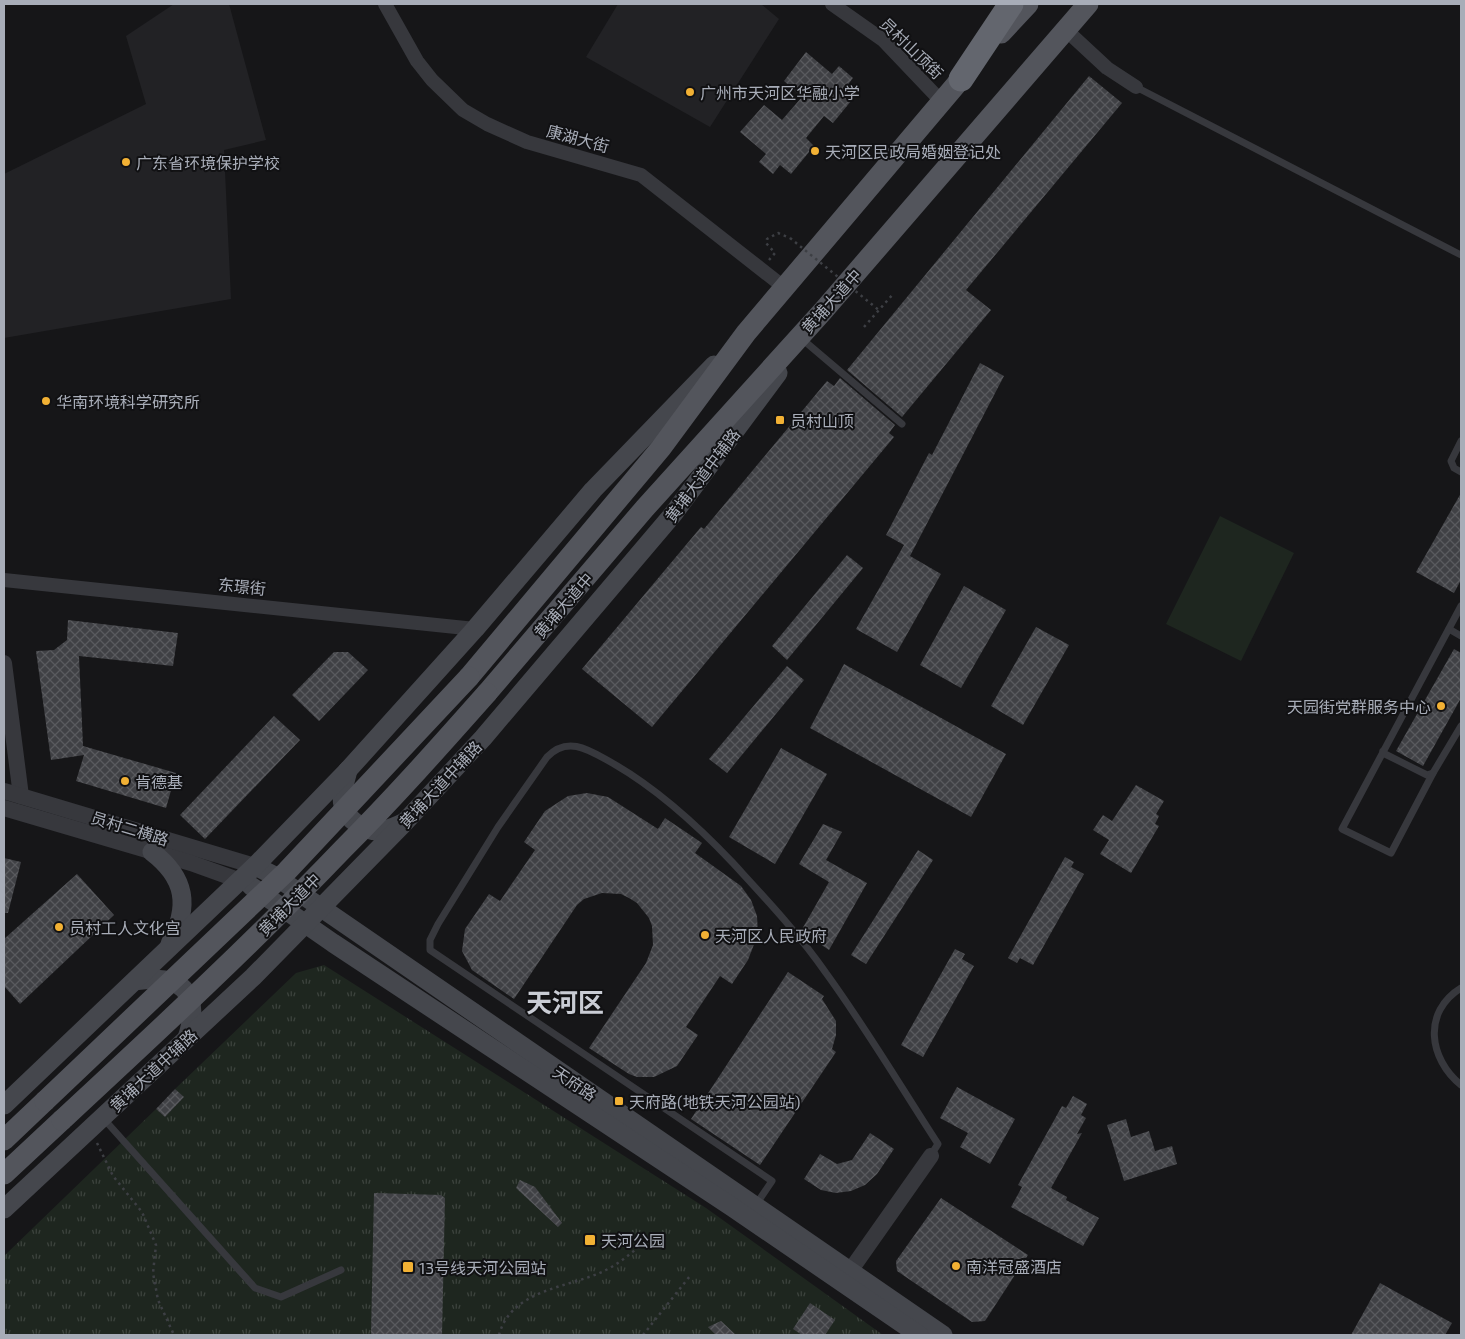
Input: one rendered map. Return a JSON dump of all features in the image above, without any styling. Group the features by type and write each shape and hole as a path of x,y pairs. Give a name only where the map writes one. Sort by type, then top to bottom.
{"highway":[{"path":"961,79 1011,4"}],"main road":[{"name":"黄埔大道中","path":"4,1140 287,871 469,677 661,448 746,333 961,79 1028,4"},
{"name":"黄埔大道中","path":"4,1174 196,995 312,881 407,783 684,464 823,311 1088,4"},
{"name":"黄埔大道中辅路","path":"4,1209 306,924 483,738 654,538 694,488 823,311"},
{"path":"4,1105 241,880 348,770 475,628 604,477 746,333"},
{"path":"348,770 342,796 343,806 350,818 371,831 382,831 404,823"},
{"path":"152,852 172,870 181,891 180,919 168,950"},
{"name":"天府路","path":"255,866 275,876 755,1206 919,1335"},
{"name":"天府路","path":"241,880 708,1190 846,1277 943,1335"},
{"path":"135,981 154,978 167,979 184,991 189,997 193,1010 187,1038"}],"street":[{"name":"康湖大街","path":"385,4 417,61 432,80 463,110 487,124 527,142 641,175 785,288"},
{"name":"员村山顶街","path":"832,4 883,40 942,102"},
{"path":"1066,30 1108,68 1136,87"},
{"name":"东璟街","path":"4,580 475,628"},
{"path":"4,663 21,796"},
{"name":"员村二横路","path":"4,791 255,866"},
{"name":"员村二横路","path":"4,808 241,880"},
{"path":"846,1277 931,1156"}],"lane":[{"path":"1136,87 1461,255"},
{"path":"802,339 902,424"},
{"path":"1461,442 1451,461 1454,468 1461,472"},
{"path":"1461,606 1342,829 1391,853 1433,773 1461,726"},
{"path":"1449,628 1461,636"},
{"path":"755,1206 772,1181 430,950 430,940 438,924 498,827 547,757 555,749 581,746 633,775 689,819 753,885 825,972 899,1083 938,1144 931,1156"},
{"path":"1383,751 1385,754 1427,775 1433,773"},
{"path":"1461,988 1442,1007 1435,1024 1434,1042 1439,1060 1449,1075 1461,1085"},
{"path":"97,1123 255,1288 282,1297 341,1270"}],"path":[{"path":"775,253 766,243 767,239 778,233 790,238 880,311"},
{"path":"864,327 894,293"},
{"path":"97,1123 113,1176 142,1212 156,1245 153,1273 158,1300 174,1335"},
{"path":"499,1335 516,1306 534,1294 554,1290 603,1272 630,1255 653,1232"},
{"path":"644,1335 690,1276"}],"shaded area":[{"name":"广东省环境保护学校","path":"174,4 229,4 266,140 224,150 231,299 4,338 4,174 146,104 126,36"},
{"name":"广州市天河区华融小学","path":"618,4 761,4 779,19 710,127 586,57"}],"green space":[{"path":"1220,516 1294,553 1241,661 1166,624"},
{"name":"天河公园","path":"324,965 706,1208 883,1335 4,1335 4,1256 156,1109 165,1117 183,1098 175,1089 296,973"}],"building":[{"path":"806,52 832,74 839,66 853,78 846,87 856,95 833,123 824,116 806,138 814,146 791,174 780,165 773,174 759,162 766,154 740,132 764,105 782,120 802,97 784,81"},
{"path":"1089,76 1122,103 966,290 991,310 902,417 847,370"},
{"path":"980,363 1004,376 910,556 941,574 897,652 856,629 904,545 886,535 929,453 932,455"},
{"path":"840,378 895,425 889,433 894,437 652,727 582,669 701,527 704,529 827,381 834,386"},
{"path":"1461,493 1461,580 1454,593 1416,572"},
{"path":"847,555 863,568 787,660 772,646"},
{"path":"964,586 1006,610 961,688 920,665"},
{"path":"68,620 178,633 173,666 79,656 83,746 176,773 166,808 76,781 84,755 51,760 36,651 54,650 67,640"},
{"path":"1036,627 1069,645 1023,725 991,706"},
{"path":"1454,649 1461,653 1461,698 1423,766 1396,751"},
{"path":"334,652 348,652 368,670 319,721 292,695"},
{"path":"844,664 1006,754 971,817 810,728"},
{"path":"787,666 804,680 727,773 709,759"},
{"path":"274,716 300,740 205,839 180,815"},
{"path":"781,748 827,774 775,864 729,837"},
{"path":"1136,785 1164,801 1156,814 1159,816 1155,824 1159,826 1131,873 1100,854 1109,840 1093,830 1103,815 1112,821"},
{"name":"天河区人民政府","path":"587,793 608,797 658,829 665,818 702,843 695,853 741,886 751,900 757,916 758,934 748,960 732,984 720,976 686,1027 698,1035 677,1066 654,1077 637,1077 629,1074 589,1048 646,963 653,945 652,926 649,918 637,903 621,894 602,893 584,899 577,905 514,999 472,970 462,951 465,929 489,894 500,901 535,850 524,842 545,811 568,796"},
{"path":"823,824 842,832 826,860 867,883 829,950 801,931 829,882 799,864"},
{"path":"918,850 933,860 866,964 851,955"},
{"path":"1065,857 1074,862 1071,867 1084,874 1033,965 1020,958 1017,963 1008,958"},
{"path":"4,858 21,862 8,913 4,913"},
{"name":"员村工人文化宫","path":"77,874 114,915 20,1004 4,986 4,939"},
{"path":"955,949 965,954 962,959 974,966 923,1057 901,1045"},
{"path":"788,972 824,996 822,999 836,1021 836,1035 832,1049 836,1052 760,1165 691,1119"},
{"path":"957,1087 1015,1119 990,1164 960,1147 968,1133 940,1118"},
{"path":"175,1089 184,1097 165,1117 156,1109"},
{"path":"1073,1096 1087,1104 1081,1115 1086,1118 1077,1134 1082,1133 1051,1188 1067,1197 1066,1200 1099,1218 1083,1246 1011,1207 1022,1187 1018,1185 1062,1106 1066,1108"},
{"path":"1126,1119 1131,1137 1149,1131 1155,1151 1172,1146 1177,1164 1124,1181 1107,1125"},
{"path":"870,1133 894,1149 877,1174 865,1185 851,1191 836,1193 821,1190 804,1179 820,1154 837,1164 852,1160"},
{"path":"520,1180 535,1187 562,1223 558,1227 516,1188"},
{"name":"13号线天河公园站","path":"374,1193 441,1195 445,1198 442,1335 371,1335"},
{"path":"941,1198 1028,1255 985,1321 972,1322 897,1271 896,1261"},
{"path":"1380,1283 1452,1323 1445,1335 1351,1335"},
{"path":"810,1303 835,1320 825,1335 802,1335 793,1329"},
{"path":"721,1321 736,1335 716,1335 708,1327"}],"place":[{"name":"广州市天河区华融小学","path":"690,92"},
{"name":"天河区民政局婚姻登记处","path":"815,151"},
{"name":"广东省环境保护学校","path":"126,162"},
{"name":"华南环境科学研究所","path":"46,401"},
{"name":"员村山顶","path":"780,420"},
{"name":"天园街党群服务中心","path":"1441,706"},
{"name":"肯德基","path":"125,781"},
{"name":"员村工人文化宫","path":"59,927"},
{"name":"天河区人民政府","path":"705,935"},
{"name":"天府路(地铁天河公园站)","path":"619,1101"},
{"name":"天河公园","path":"590,1240"},
{"name":"南洋冠盛酒店","path":"956,1266"},
{"name":"13号线天河公园站","path":"408,1267"}],"district":[{"name":"天河区","path":"565,1001"}]}
